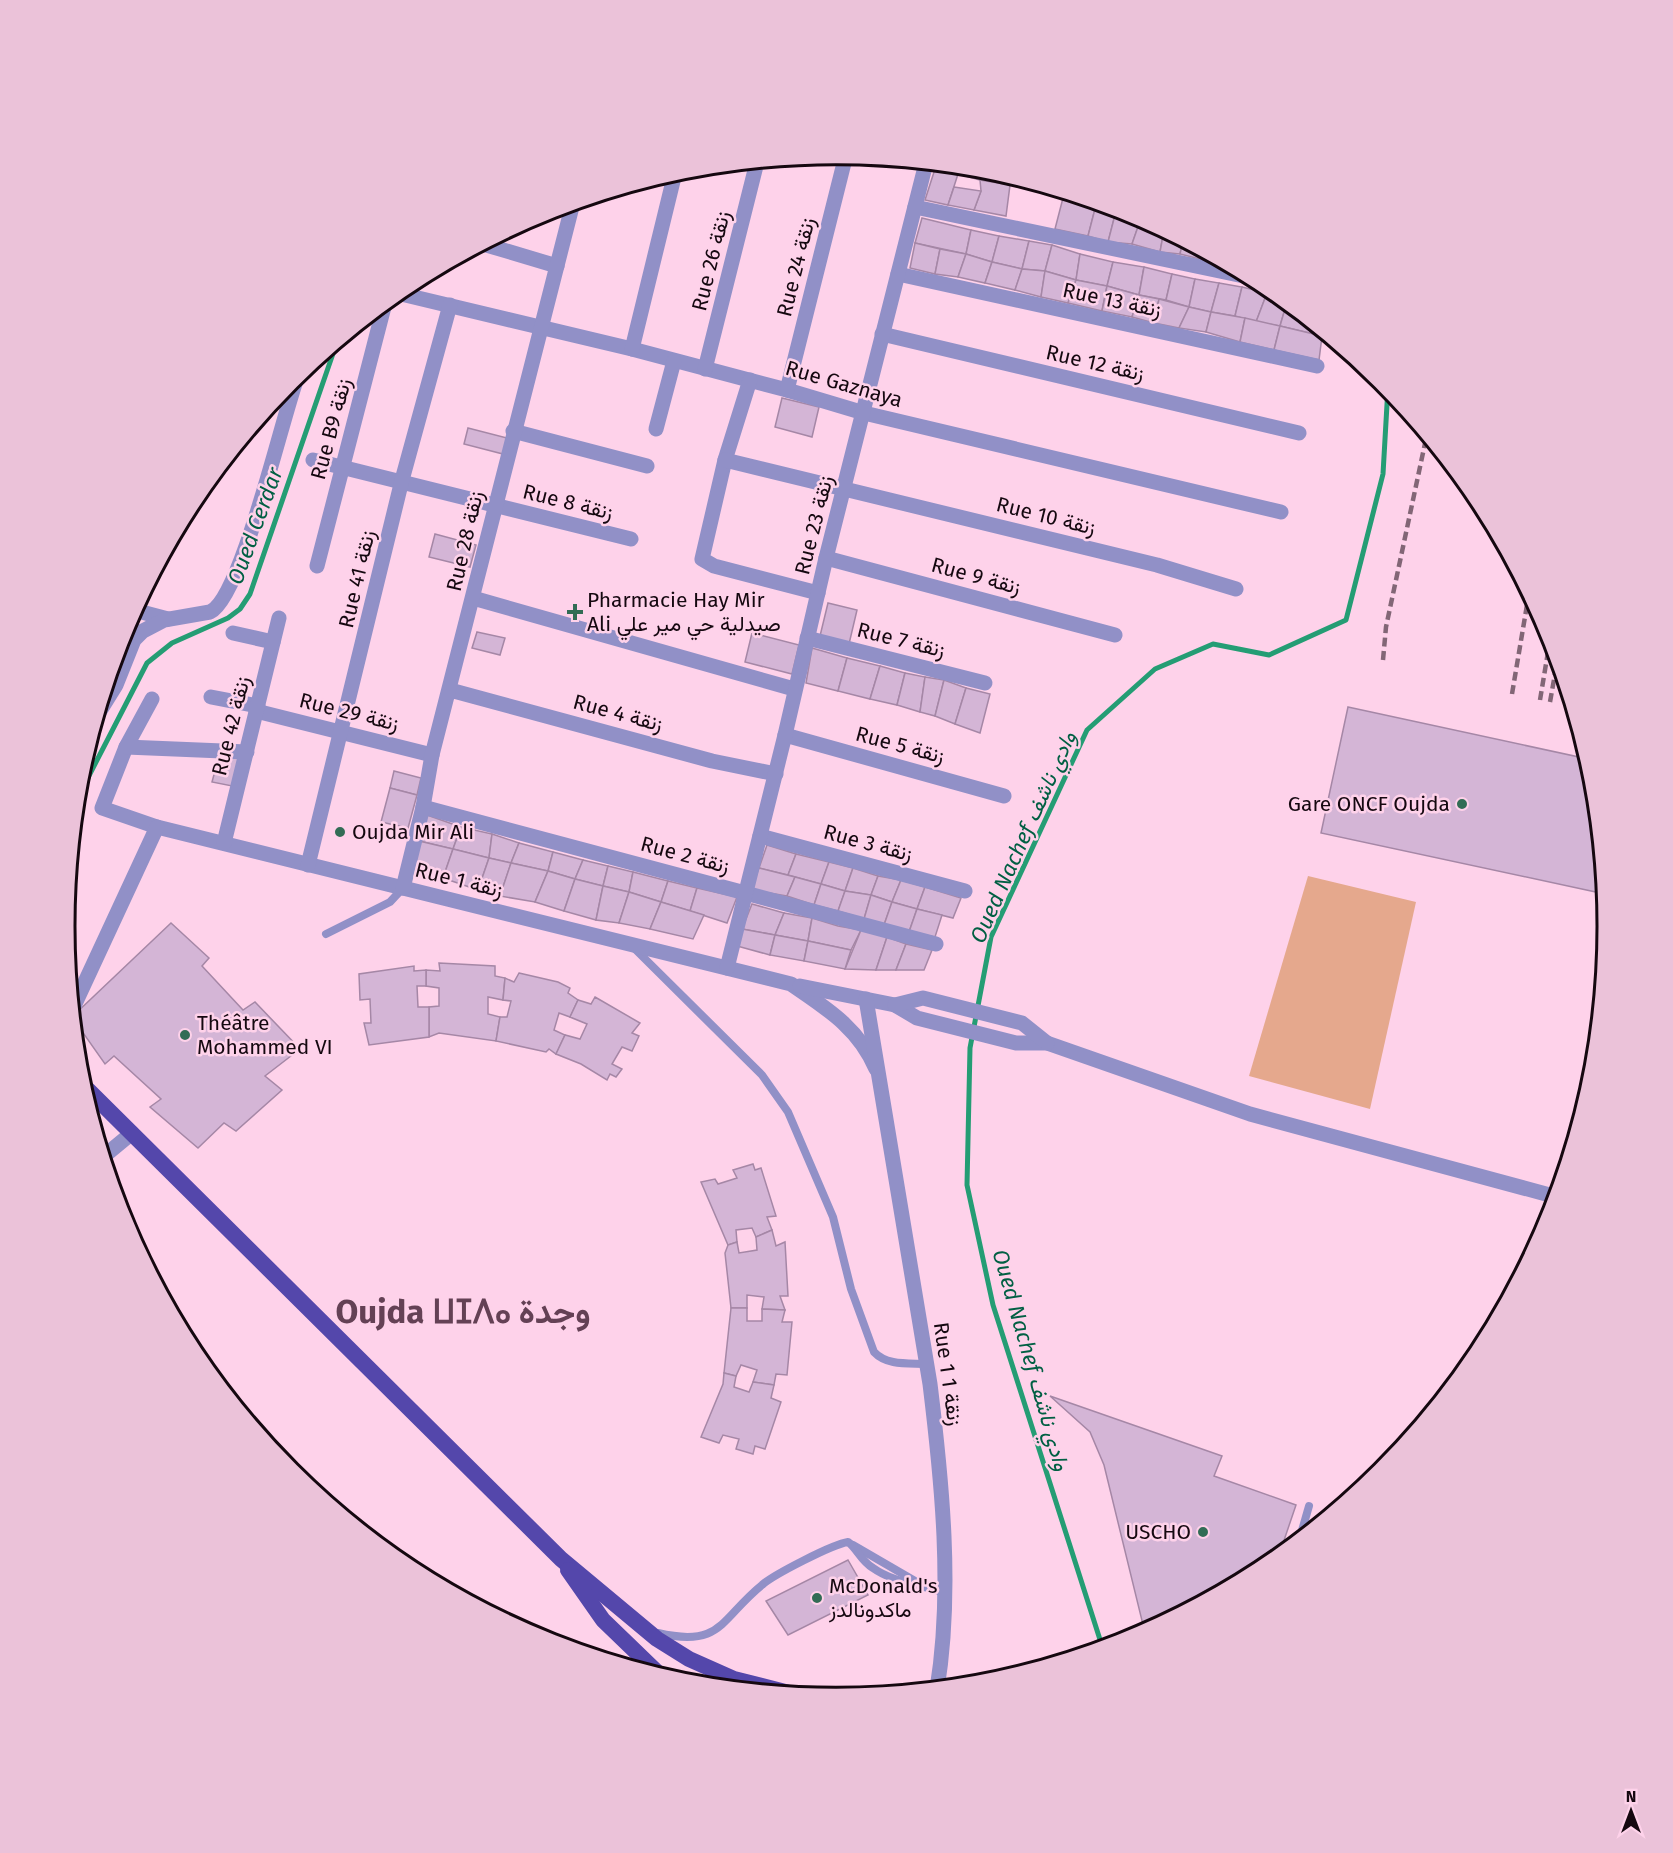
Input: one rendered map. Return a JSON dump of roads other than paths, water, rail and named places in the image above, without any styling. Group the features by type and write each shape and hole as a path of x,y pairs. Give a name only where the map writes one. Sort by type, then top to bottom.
{"main road":[{"path":"95,1097 561,1559 646,1631 689,1659 750,1682"},
{"path":"561,1559 603,1620 649,1664"}],"street":[{"name":"Rue 24 زنقة","path":"786,390 843,165"},
{"name":"Rue 26 زنقة","path":"705,369 755,170"},
{"name":"Rue 23 زنقة","path":"727,968 776,774 826,558 924,171"},
{"path":"632,350 672,184"},
{"path":"915,207 1226,273"},
{"name":"Rue 28 زنقة","path":"403,888 423,807 432,755 570,213"},
{"path":"494,247 557,266"},
{"name":"Rue 13 زنقة","path":"898,274 1317,366"},
{"name":"Rue Gaznaya","path":"409,296 750,380 864,413 1281,512"},
{"name":"Rue 41 زنقة","path":"308,865 402,480 450,305"},
{"name":"Rue B9 زنقة","path":"317,566 382,316"},
{"name":"Rue 12 زنقة","path":"882,334 1299,433"},
{"path":"656,429 674,361"},
{"path":"750,380 725,460 702,559 706,564 818,593"},
{"path":"112,691 134,640 150,626 217,609 232,587 245,555 292,394"},
{"path":"513,431 646,466"},
{"name":"Rue 8 زنقة","path":"313,460 402,480 631,539"},
{"name":"Rue 10 زنقة","path":"725,460 1157,565 1236,589"},
{"name":"Rue 9 زنقة","path":"826,558 1115,635"},
{"path":"473,598 794,689"},
{"path":"144,612 171,619"},
{"name":"Rue 42 زنقة","path":"224,843 279,618"},
{"path":"233,633 273,642"},
{"name":"Rue 7 زنقة","path":"807,638 985,683"},
{"name":"Rue 4 زنقة","path":"450,690 712,761 776,774"},
{"name":"Rue 29 زنقة","path":"211,697 432,755"},
{"path":"79,995 157,827 102,808 126,747 152,699"},
{"name":"Rue 5 زنقة","path":"785,735 1004,796"},
{"path":"126,747 247,752"},
{"name":"Rue 2 زنقة","path":"423,807 936,944"},
{"name":"Rue زنقة 1","path":"157,827 750,974"},
{"name":"Rue 3 زنقة","path":"760,836 965,891"},
{"name":"Rue 1 زنقة 1","path":"750,974 791,984 853,1030 864,1045 876,1069"},
{"path":"791,984 895,1005 917,1018 1016,1043 1047,1043 1250,1114 1549,1195"},
{"path":"895,1005 923,998 1022,1023 1047,1043"},
{"name":"Rue 1 زنقة 1","path":"866,999 927,1364 940,1484 944,1593 942,1658 938,1681"},
{"path":"109,1152 132,1133"}],"lane":[{"path":"326,934 390,902 403,888"},
{"path":"631,945 762,1075 788,1112 833,1216 851,1288 874,1352 881,1360 927,1364"},
{"path":"1302,1529 1309,1506"},
{"path":"646,1631 686,1638 717,1631 762,1584 843,1542 851,1544 858,1556 873,1568 896,1580 919,1583 944,1593"}],"waterway":[{"name":"Oued Cerdar","path":"92,770 147,663 172,643 228,618 240,609 250,594 332,356"},
{"name":"Oued Nachef وادي ناشف","path":"1100,1641 993,1305 967,1185 970,1048 991,937 1087,730 1155,669 1213,644 1269,655 1346,620 1383,474 1387,401"}],"railway":[{"path":"1383,660 1386,627 1425,443"},
{"path":"1512,694 1527,607"},
{"path":"1540,700 1548,655"},
{"path":"1550,702 1555,674"}],"place":[{"name":"Pharmacie Hay Mir Ali صيدلية حي مير علي","path":"575,612"},
{"name":"Gare ONCF Oujda","path":"1462,804"},
{"name":"Oujda Mir Ali","path":"340,832"},
{"name":"Théâtre Mohammed VI","path":"185,1035"},
{"name":"USCHO","path":"1203,1532"},
{"name":"McDonald's ماكدونالدز","path":"817,1598"}],"district":[{"name":"Oujda ⵡⵊⴷⴰ وجدة","path":"463,1312"}]}
